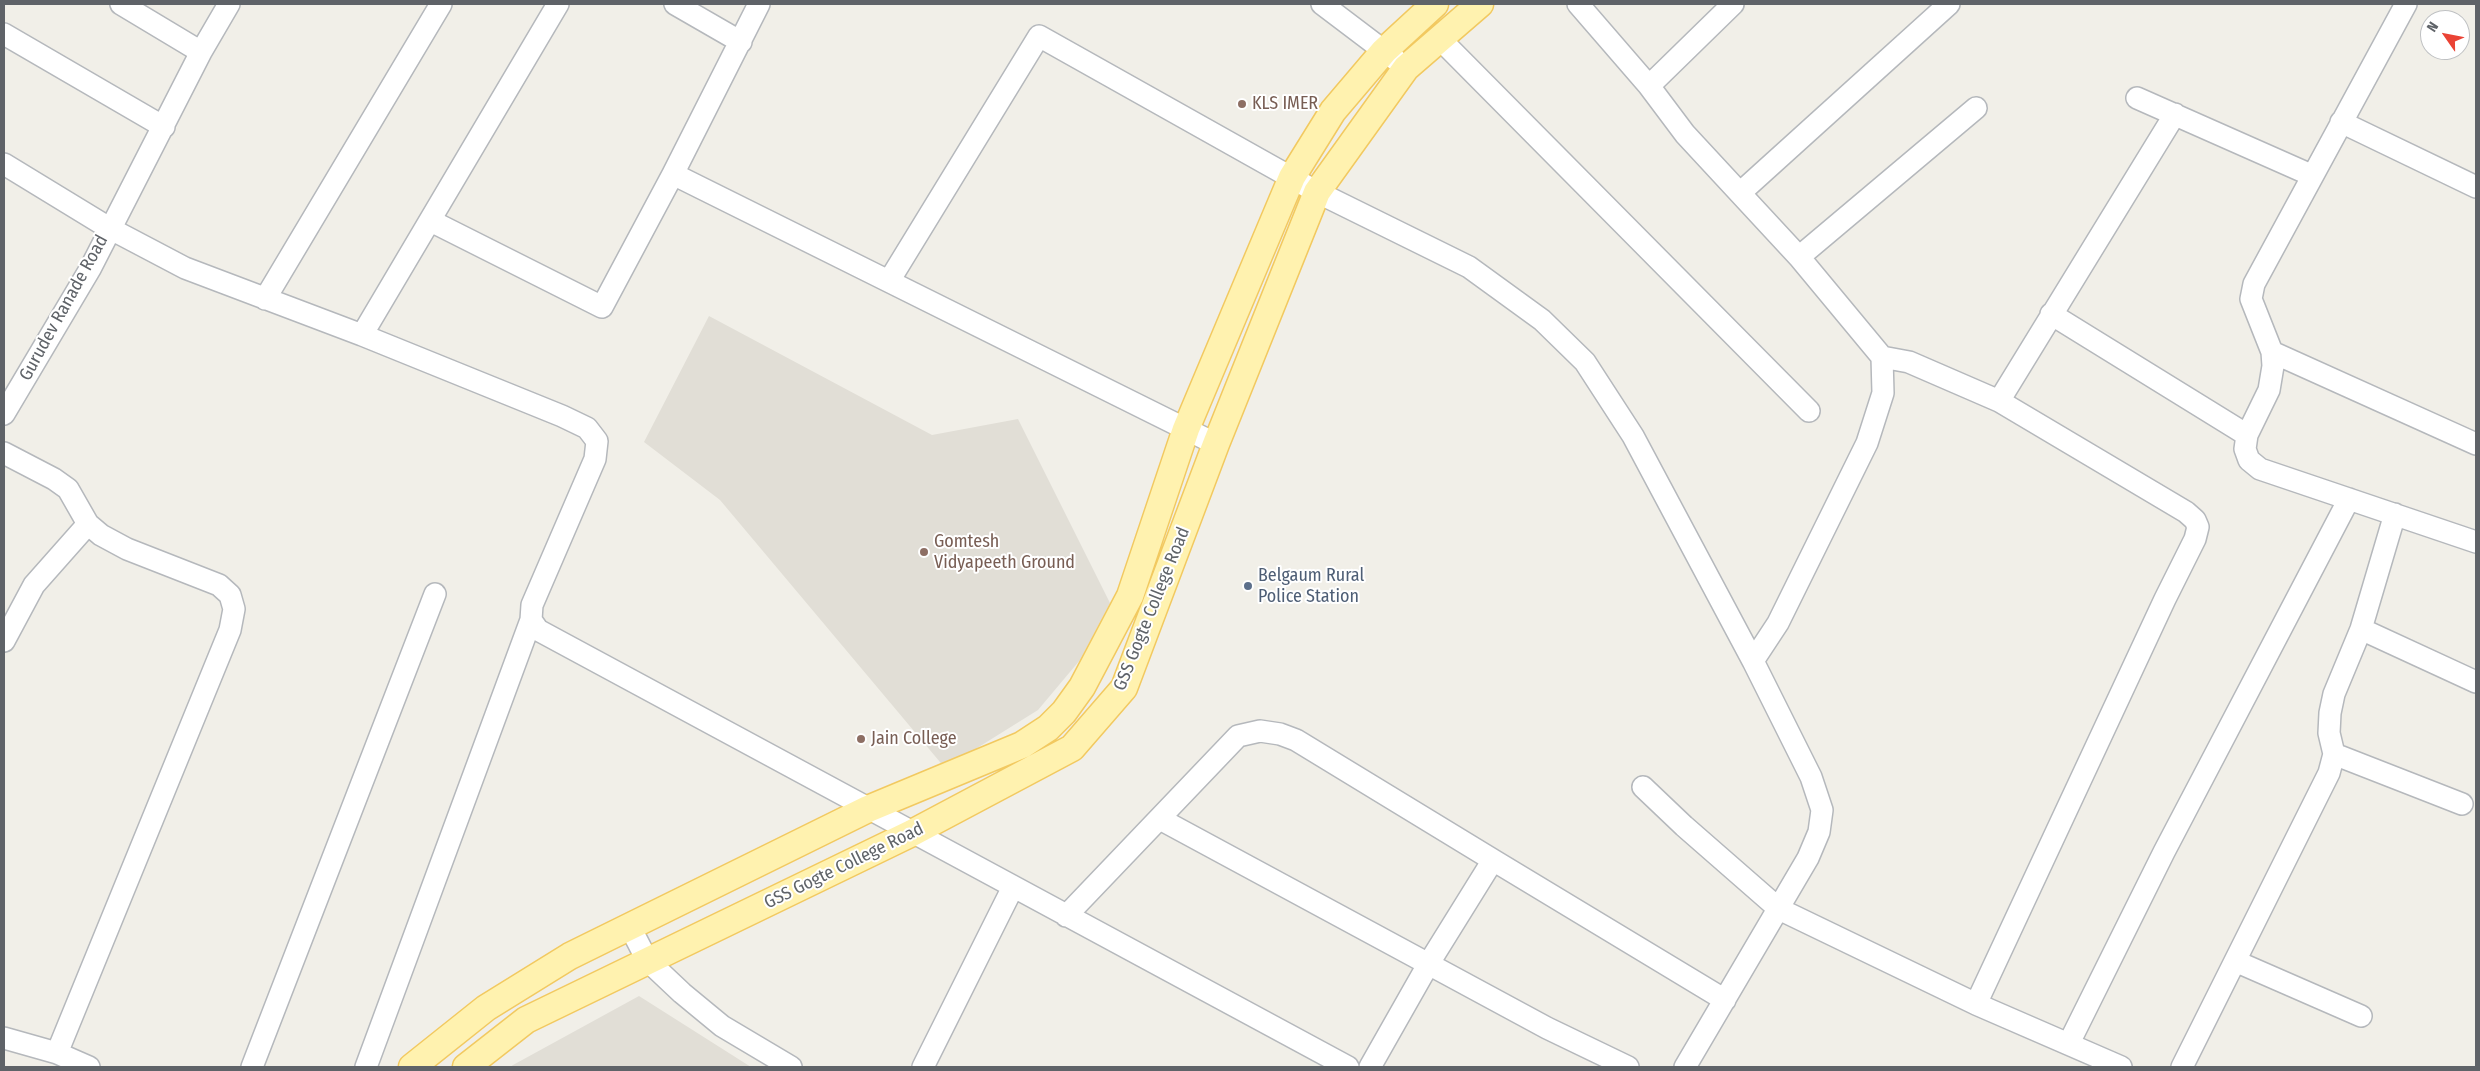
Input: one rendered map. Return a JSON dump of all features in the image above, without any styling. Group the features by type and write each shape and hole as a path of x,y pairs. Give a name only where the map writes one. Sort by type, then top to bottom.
{"main road":[{"path":"412,1067 486,1008 570,956 868,809 1022,745 1048,728 1064,712 1082,688 1130,596 1186,429 1292,177 1333,111 1384,51 1435,4"},
{"name":"GSS Gogte College Road","path":"466,1067 526,1020 912,833 1072,748 1124,688 1216,444 1317,192 1406,68 1480,4"},
{"path":"1108,638 1138,651"}],"street":[{"path":"121,4 201,52"},
{"name":"Gurudev Ranade Road","path":"4,414 90,269 109,228 164,127 201,52 229,4"},
{"path":"265,299 441,4"},
{"path":"362,335 558,4"},
{"path":"675,4 741,42"},
{"path":"431,221 602,307 741,42 758,4"},
{"path":"1322,4 1406,68"},
{"path":"1578,4 1649,86 1685,134 1799,257 1882,358 1883,393 1867,443 1778,623 1752,660"},
{"path":"1649,86 1732,4"},
{"path":"1740,193 1949,4"},
{"path":"2406,4 2311,175 2254,284 2251,299 2272,352 2273,366 2269,390 2247,436 2245,449 2250,460 2260,469 2476,542"},
{"path":"4,34 164,127"},
{"path":"889,281 1038,36 1317,192 1468,268 1542,320 1585,362 1633,436 1752,660 1811,777 1822,810 1819,832 1779,909 1742,968 1685,1067"},
{"path":"1439,38 1810,411"},
{"path":"2137,98 2311,175"},
{"path":"1799,257 1976,108"},
{"path":"1999,402 2051,314 2175,114"},
{"path":"2341,122 2476,187"},
{"path":"4,164 109,228 186,268 362,335 562,416 587,428 597,442 595,460 532,605 531,620 366,1067"},
{"path":"673,174 1216,444"},
{"path":"2051,314 2247,436"},
{"path":"2272,352 2476,444"},
{"path":"1882,358 1909,362 1999,402 2186,512 2195,520 2198,527 2195,539 1976,1004"},
{"path":"4,453 54,478 68,489 88,524 101,535 127,548 219,585 230,595 234,609 230,630 57,1053"},
{"path":"2069,1043 2164,852 2349,499"},
{"path":"2182,1067 2329,773 2334,754 2329,733 2330,713 2334,694 2361,628 2395,514"},
{"path":"4,642 34,585 88,524"},
{"path":"252,1067 435,594"},
{"path":"531,620 538,630 1348,1067"},
{"path":"2361,628 2476,682"},
{"path":"1066,916 1238,736 1260,731 1280,734 1296,740 1725,1000"},
{"path":"2334,754 2462,804"},
{"path":"1643,787 1684,826 1779,909 1976,1004 2121,1067"},
{"path":"1160,819 1430,963 1547,1028 1628,1067"},
{"path":"1370,1067 1430,963 1493,860"},
{"path":"923,1067 1013,887"},
{"path":"630,926 647,960 682,993 722,1026 791,1067"},
{"path":"2235,961 2361,1016"},
{"path":"4,1038 57,1053 88,1067"}],"shaded area":[{"name":"Gomtesh Vidyapeeth Ground","path":"709,316 932,435 1018,419 1110,603 1080,660 1038,710 945,768 720,500 644,442"},
{"path":"639,996 751,1067 510,1067 513,1065"}],"place":[{"name":"KLS IMER","path":"1242,104"},
{"name":"Gomtesh Vidyapeeth Ground","path":"924,552"},
{"name":"Belgaum Rural Police Station","path":"1248,586"},
{"name":"Jain College","path":"861,739"}]}
